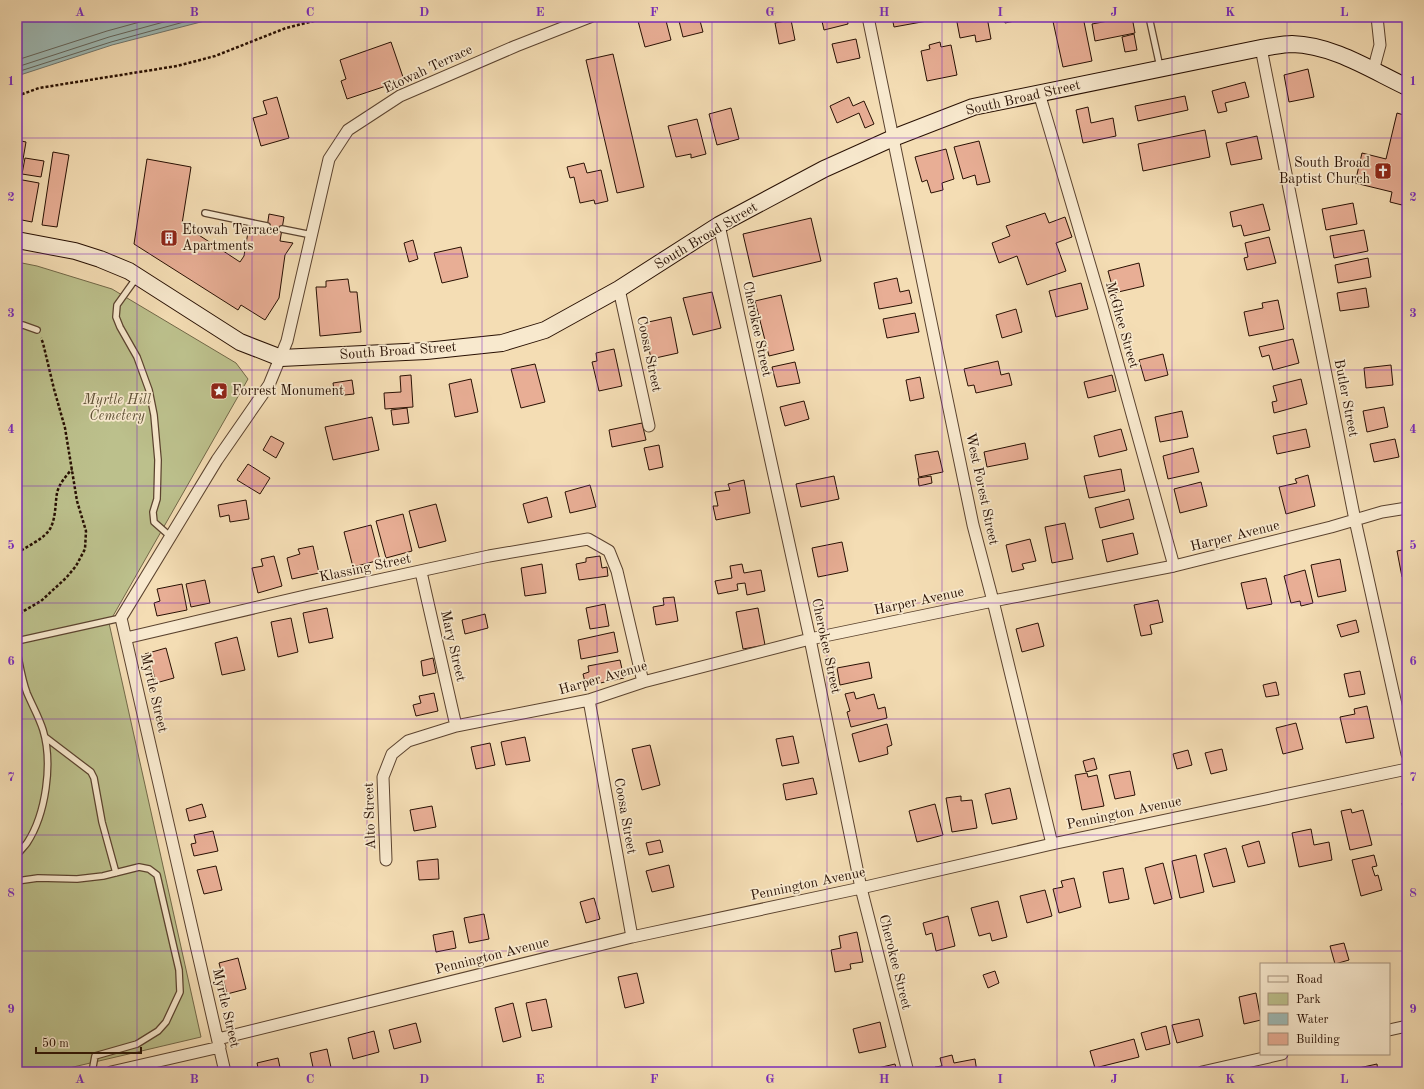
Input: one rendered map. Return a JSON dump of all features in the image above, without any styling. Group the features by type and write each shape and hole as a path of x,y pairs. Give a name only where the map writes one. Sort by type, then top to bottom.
{"main road":[{"name":"South Broad Street","path":"17,240 82,253 129,271 240,342 281,358 426,351 502,343 545,330 619,288 719,225 824,169 893,138 973,107 1261,48 1291,44 1318,47 1349,58 1407,88"}],"street":[{"name":"Etowah Terrace","path":"281,358 287,341 329,159 348,130 400,96 516,46 590,17"},
{"name":"West Forest Street","path":"868,17 973,525 1052,844"},
{"path":"1373,71 1380,45 1377,17"},
{"name":"Butler Street","path":"1261,48 1355,520 1407,754"},
{"name":"McGhee Street","path":"1039,93 1102,306 1174,566"},
{"name":"Cherokee Street","path":"719,225 810,639 861,888 908,1072"},
{"name":"Coosa Street","path":"619,288 649,426"},
{"path":"121,618 217,460 269,385 281,358"},
{"name":"Harper Avenue","path":"439,731 456,726 589,700 643,682 810,639 993,601 1174,566 1331,527 1382,512 1407,508"},
{"name":"Klassing Street","path":"126,638 489,556 588,539 609,551 617,571 643,682"},
{"name":"Mary Street","path":"421,572 456,726"},
{"name":"Myrtle Street","path":"121,618 225,1072"},
{"name":"Coosa Street","path":"589,700 632,937"},
{"name":"Alto Street","path":"386,860 383,777 392,754 408,741 439,731"},
{"name":"Pennington Avenue","path":"111,1072 632,937 861,888 1052,844 1407,769"},
{"path":"1390,1030 1407,1026"},
{"path":"1202,1072 1278,1055"}],"lane":[{"path":"1149,17 1161,69"},
{"path":"205,213 267,226"},
{"path":"282,229 312,235"},
{"path":"137,276 117,305 116,318 137,357 149,390 154,415 158,460 157,498 153,512 154,522 171,536"},
{"path":"17,326 23,325 37,330"},
{"path":"17,641 121,618"},
{"path":"17,651 22,677 44,736 46,744 47,768 41,813 27,843 17,855"},
{"path":"44,736 92,772 102,822 116,873"},
{"path":"17,881 38,878 83,878 103,876 139,867 149,868 157,875 179,970 180,992 166,1022 158,1030 137,1044 95,1056 92,1072"}],"path":[{"path":"17,96 39,88 178,66 215,56 286,28 329,17"},
{"path":"17,618 22,612 41,601 66,578 76,566 85,550 86,531 77,501 65,428 54,389 44,343 37,330"},
{"path":"17,553 37,541 49,531 54,520 57,492 72,468"}],"green space":[{"name":"Myrtle Hill Cemetery","path":"17,262 37,266 112,289 236,363 248,379 109,623 201,1037 52,1072 17,1072"}],"water":[{"path":"17,17 220,17 112,45 17,76"}],"building":[{"path":"653,17 665,17 671,40 645,47 638,21"},
{"path":"678,17 699,17 703,32 683,37"},
{"path":"821,17 847,17 848,24 824,30"},
{"path":"892,17 926,17 927,21 894,27"},
{"path":"956,17 987,17 991,39 976,42 975,35 960,38"},
{"path":"1004,17 1034,17 1005,23"},
{"path":"1052,17 1083,17 1092,61 1063,67"},
{"path":"1132,17 1135,33 1095,41 1092,24"},
{"path":"791,20 795,40 779,44 775,23"},
{"path":"1134,34 1137,50 1125,52 1122,37"},
{"path":"856,39 860,58 837,63 832,44"},
{"path":"391,42 404,80 347,99 341,81 346,79 340,60"},
{"path":"940,42 941,47 951,45 957,75 927,81 921,51 930,49 929,45"},
{"path":"613,54 644,187 617,193 586,60"},
{"path":"1308,69 1314,97 1289,102 1284,75"},
{"path":"1245,82 1249,97 1225,103 1227,111 1218,113 1212,91"},
{"path":"1185,96 1188,110 1138,121 1135,106"},
{"path":"277,97 289,138 261,146 253,118 267,114 263,101"},
{"path":"849,97 853,106 864,101 874,124 865,128 859,113 837,123 830,106"},
{"path":"1088,107 1091,123 1113,118 1116,136 1083,143 1076,110"},
{"path":"731,108 739,139 717,145 709,114"},
{"name":"South Broad Baptist Church","path":"1397,113 1407,116 1407,195 1404,195 1402,205 1390,202 1392,192 1355,183 1362,153 1386,159"},
{"path":"697,119 706,154 691,158 691,154 676,157 668,126"},
{"path":"1205,130 1210,157 1143,171 1138,144"},
{"path":"1257,136 1262,159 1231,165 1226,143"},
{"path":"17,140 26,142 21,171 17,170"},
{"path":"979,141 990,182 977,185 975,175 963,179 954,147"},
{"path":"946,149 954,179 942,183 943,190 931,193 927,180 922,182 915,157"},
{"path":"53,152 69,155 57,227 42,225"},
{"path":"25,158 44,161 41,177 22,174"},
{"name":"Etowah Terrace Apartments","path":"147,159 191,167 182,224 240,262 244,256 248,232 266,235 269,214 284,217 280,241 293,243 285,255 279,298 265,320 241,305 238,310 134,244"},
{"path":"584,163 587,173 601,170 608,201 595,204 594,200 580,203 574,177 570,178 567,167"},
{"path":"17,179 39,183 32,222 17,219"},
{"path":"1353,203 1357,224 1326,230 1322,209"},
{"path":"1263,204 1270,230 1244,236 1241,225 1233,227 1230,212"},
{"path":"1045,213 1049,223 1065,217 1072,237 1056,243 1066,271 1027,285 1017,256 999,263 992,243 1010,236 1006,226"},
{"path":"811,218 821,261 753,277 743,234"},
{"path":"1364,230 1368,251 1334,258 1330,236"},
{"path":"1269,237 1276,263 1247,270 1244,258 1248,257 1245,243"},
{"path":"413,240 418,259 409,262 404,243"},
{"path":"461,247 468,277 442,283 434,253"},
{"path":"1368,258 1371,277 1338,283 1335,265"},
{"path":"1139,263 1144,286 1114,293 1108,271"},
{"path":"897,278 900,292 909,290 912,303 879,309 874,283"},
{"path":"348,279 350,292 357,292 361,332 320,336 316,287 326,287 326,281"},
{"path":"1081,283 1088,309 1056,317 1049,291"},
{"path":"1366,288 1369,307 1340,311 1337,293"},
{"path":"712,292 721,328 693,335 683,298"},
{"path":"781,295 794,350 769,356 755,301"},
{"path":"1278,300 1284,329 1249,336 1244,312 1263,308 1262,303"},
{"path":"1016,309 1022,332 1002,338 996,315"},
{"path":"915,313 919,332 887,338 883,319"},
{"path":"671,317 678,353 651,359 644,323"},
{"path":"1293,339 1299,363 1273,370 1269,355 1262,357 1259,347"},
{"path":"614,349 622,386 599,391 592,362 597,361 596,353"},
{"path":"1163,354 1168,375 1145,381 1139,360"},
{"path":"998,361 1001,375 1009,373 1012,385 976,393 974,385 968,386 964,369"},
{"path":"795,362 800,383 777,387 772,367"},
{"path":"535,364 545,402 521,408 511,369"},
{"path":"1391,365 1393,385 1366,388 1364,368"},
{"path":"411,375 413,407 385,409 384,393 401,392 400,376"},
{"path":"1112,375 1116,391 1088,398 1084,382"},
{"path":"920,377 924,398 910,401 906,380"},
{"path":"471,379 478,412 455,417 449,384"},
{"path":"1301,379 1307,404 1274,413 1272,402 1277,401 1273,386"},
{"path":"352,380 354,394 335,396 333,383"},
{"path":"804,401 809,419 785,426 780,407"},
{"path":"1384,407 1388,427 1367,432 1363,411"},
{"path":"407,408 409,423 393,425 391,410"},
{"path":"1182,411 1188,437 1160,442 1155,417"},
{"path":"372,417 379,450 333,460 325,427"},
{"path":"642,423 646,440 612,447 609,430"},
{"path":"1121,429 1127,450 1099,457 1094,436"},
{"path":"1306,429 1310,447 1277,454 1273,436"},
{"path":"271,436 284,443 276,458 263,450"},
{"path":"1395,439 1399,457 1374,462 1370,444"},
{"path":"1025,443 1028,459 987,467 984,452"},
{"path":"659,445 663,467 649,470 644,448"},
{"path":"1193,448 1199,472 1168,479 1163,456"},
{"path":"938,451 943,472 919,477 915,455"},
{"path":"248,464 270,478 260,494 237,480"},
{"path":"1121,469 1125,491 1089,498 1084,476"},
{"path":"1308,475 1315,506 1286,514 1279,487 1297,483 1295,479"},
{"path":"834,476 839,499 801,507 796,484"},
{"path":"931,476 932,483 919,486 918,478"},
{"path":"744,480 750,513 716,520 713,506 718,506 715,492 730,490 728,484"},
{"path":"1201,482 1207,506 1180,513 1174,489"},
{"path":"590,485 596,507 570,513 565,492"},
{"path":"547,497 552,517 528,523 523,504"},
{"path":"1129,499 1134,519 1100,528 1095,508"},
{"path":"246,500 249,519 230,522 229,515 220,517 218,505"},
{"path":"436,504 446,541 419,548 409,511"},
{"path":"403,514 412,551 386,558 376,521"},
{"path":"1065,523 1073,559 1052,563 1045,527"},
{"path":"371,525 380,560 353,567 344,532"},
{"path":"1133,533 1138,554 1107,562 1102,540"},
{"path":"1030,539 1036,561 1022,564 1024,569 1012,572 1006,545"},
{"path":"842,542 848,571 818,577 812,548"},
{"path":"313,546 319,573 292,579 287,558 300,554 298,549"},
{"path":"1407,549 1407,576 1402,577 1397,551"},
{"path":"274,556 282,586 258,593 252,568 263,566 261,559"},
{"path":"600,556 602,568 607,567 608,576 579,580 576,564 586,562 586,558"},
{"path":"1340,559 1346,591 1318,597 1311,565"},
{"path":"542,564 546,593 525,596 521,568"},
{"path":"742,564 744,573 761,570 765,591 747,595 745,583 737,584 738,590 718,594 715,581 732,578 730,566"},
{"path":"1305,570 1313,603 1301,606 1300,601 1291,603 1284,576"},
{"path":"1266,578 1272,604 1247,609 1241,583"},
{"path":"205,580 210,603 191,607 186,584"},
{"path":"182,584 187,610 157,616 154,603 160,601 157,589"},
{"path":"674,597 678,621 656,625 653,607 664,605 663,598"},
{"path":"1158,600 1163,622 1150,625 1152,634 1141,636 1134,605"},
{"path":"605,604 609,626 590,629 586,608"},
{"path":"327,608 333,638 309,643 303,613"},
{"path":"758,608 765,645 743,649 736,612"},
{"path":"485,614 488,628 465,634 462,620"},
{"path":"291,618 298,652 278,657 271,622"},
{"path":"1356,620 1359,632 1341,637 1337,625"},
{"path":"1038,623 1044,646 1022,652 1016,629"},
{"path":"614,632 618,652 581,659 578,640"},
{"path":"237,637 245,670 222,675 215,643"},
{"path":"166,648 174,678 156,683 151,664 148,665 145,654"},
{"path":"433,658 436,673 423,676 421,661"},
{"path":"620,660 624,678 586,686 583,674 589,672 588,666"},
{"path":"869,662 872,678 840,685 837,668"},
{"path":"1360,671 1365,694 1349,697 1344,674"},
{"path":"1276,682 1279,695 1266,697 1263,685"},
{"path":"854,692 856,699 874,694 878,709 885,707 887,718 851,727 847,712 850,711 845,694"},
{"path":"434,693 438,711 416,716 413,705 421,703 419,696"},
{"path":"1367,706 1374,738 1346,743 1340,717 1355,714 1354,709"},
{"path":"1296,723 1303,749 1283,754 1276,728"},
{"path":"887,724 892,745 887,747 888,754 859,762 852,734"},
{"path":"793,736 799,763 782,766 776,739"},
{"path":"525,737 530,761 506,765 501,742"},
{"path":"490,743 495,765 476,769 471,747"},
{"path":"650,745 660,785 642,790 632,749"},
{"path":"1222,749 1227,770 1211,774 1205,753"},
{"path":"1188,750 1192,765 1177,769 1173,754"},
{"path":"1094,758 1097,769 1086,772 1083,761"},
{"path":"1130,771 1135,795 1115,799 1109,775"},
{"path":"1087,773 1088,777 1097,775 1104,806 1082,810 1075,775"},
{"path":"813,778 817,794 786,800 783,784"},
{"path":"1010,788 1017,819 992,824 985,794"},
{"path":"961,796 961,801 972,800 977,828 952,832 946,798"},
{"path":"1407,802 1407,837 1402,803"},
{"path":"202,804 206,817 189,821 186,809"},
{"path":"935,804 943,835 917,842 909,811"},
{"path":"432,806 436,827 414,831 410,810"},
{"path":"1351,809 1352,813 1363,810 1372,845 1350,850 1341,811"},
{"path":"1311,829 1314,845 1329,842 1332,860 1299,867 1292,833"},
{"path":"213,831 218,851 194,856 191,844 196,843 194,835"},
{"path":"660,840 663,852 649,855 646,843"},
{"path":"1259,841 1265,863 1248,867 1242,846"},
{"path":"1226,848 1235,882 1213,887 1204,854"},
{"path":"1196,855 1204,892 1180,898 1172,861"},
{"path":"1374,855 1377,866 1372,867 1375,876 1378,875 1382,890 1361,896 1352,860"},
{"path":"438,859 439,879 419,880 417,861"},
{"path":"1163,863 1172,899 1154,904 1145,868"},
{"path":"669,865 674,887 652,892 646,871"},
{"path":"216,866 222,890 204,894 197,870"},
{"path":"1123,868 1129,899 1109,903 1103,872"},
{"path":"1074,878 1081,907 1059,913 1053,889 1063,887 1061,881"},
{"path":"1045,890 1052,916 1027,923 1020,896"},
{"path":"594,898 600,919 586,923 580,902"},
{"path":"998,901 1007,937 992,941 990,933 979,936 971,908"},
{"path":"484,914 489,939 469,943 464,918"},
{"path":"948,916 955,946 936,951 932,933 926,935 923,923"},
{"path":"453,931 456,948 436,952 433,935"},
{"path":"857,932 863,962 850,964 851,969 835,972 831,950 841,948 839,936"},
{"path":"1344,943 1349,960 1335,963 1330,946"},
{"path":"238,958 246,989 227,994 219,963"},
{"path":"995,971 999,983 988,988 983,975"},
{"path":"637,973 644,1003 625,1008 618,977"},
{"path":"1256,993 1260,1020 1244,1024 1239,997"},
{"path":"546,999 552,1027 532,1031 526,1003"},
{"path":"513,1003 521,1037 503,1042 495,1008"},
{"path":"1199,1019 1203,1036 1177,1043 1172,1025"},
{"path":"880,1022 886,1047 859,1053 853,1029"},
{"path":"416,1023 421,1042 394,1049 389,1030"},
{"path":"1166,1026 1170,1044 1146,1050 1141,1033"},
{"path":"374,1031 379,1052 353,1059 348,1038"},
{"path":"1134,1039 1139,1057 1095,1068 1090,1051"},
{"path":"327,1049 332,1072 314,1072 310,1053"},
{"path":"952,1055 954,1063 975,1059 977,1072 936,1072 935,1067 942,1066 940,1058"},
{"path":"278,1058 281,1072 259,1072 257,1063"},
{"path":"895,1064 897,1072 865,1072 865,1071"},
{"path":"1377,1064 1378,1072 1354,1072 1354,1069"}],"place":[{"name":"South Broad Baptist Church","path":"1383,171"},
{"name":"Etowah Terrace Apartments","path":"169,238"},
{"name":"Forrest Monument","path":"219,391"}]}
